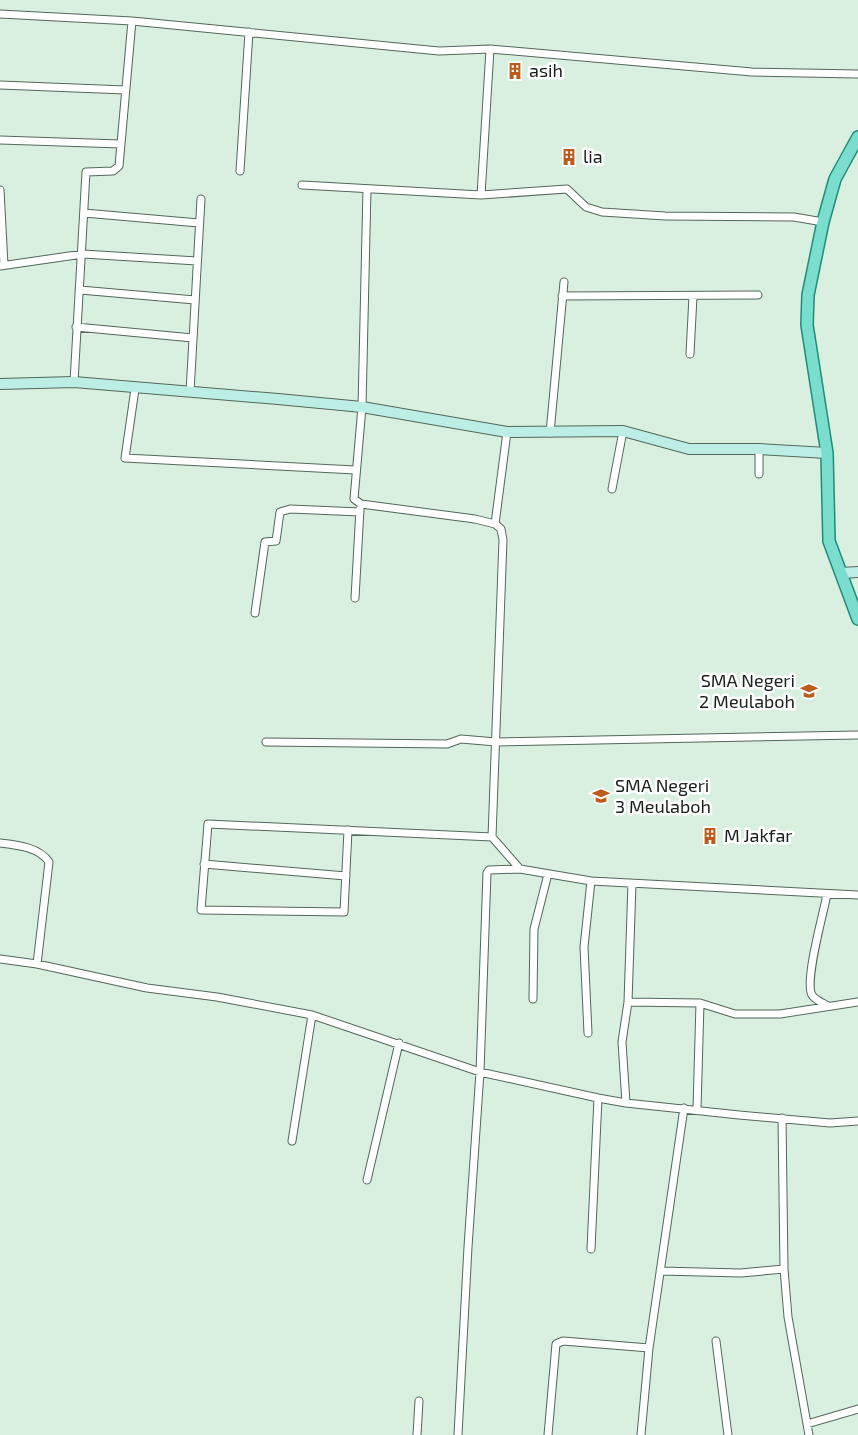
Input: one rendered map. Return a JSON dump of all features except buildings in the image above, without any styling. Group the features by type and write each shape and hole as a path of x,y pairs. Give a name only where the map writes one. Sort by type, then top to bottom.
{"main road":[{"path":"858,137 835,179 823,222 808,295 807,324 827,453 828,531 858,619"}],"street":[{"path":"0,14 132,21 438,50 490,49 752,72 858,74"},
{"path":"74,382 86,172 108,172 119,166 132,21"},
{"path":"240,172 249,32"},
{"path":"481,195 490,49"},
{"path":"0,85 125,90"},
{"path":"0,140 121,144"},
{"path":"302,185 481,195 566,189 586,207 602,212 665,216 794,217 823,222"},
{"path":"367,189 362,408 354,498 361,504 476,519 495,524 501,529 503,540 492,837 520,869"},
{"path":"0,190 2,265 82,254 197,261"},
{"path":"190,392 201,199"},
{"path":"84,213 199,223"},
{"path":"550,433 564,282"},
{"path":"80,290 195,300"},
{"path":"562,296 758,295"},
{"path":"690,354 693,296"},
{"path":"76,327 193,338"},
{"path":"0,384 74,382 362,408 507,432 623,431 689,449 760,449 827,453"},
{"path":"135,388 125,458 355,470"},
{"path":"612,490 623,431"},
{"path":"495,524 507,432"},
{"path":"759,474 760,449"},
{"path":"355,598 361,504"},
{"path":"255,613 265,542 276,541 280,512 290,509 360,512"},
{"path":"841,573 858,572"},
{"path":"266,742 447,744 461,739 496,742 858,735"},
{"path":"348,830 344,912 201,910 208,824 348,830 492,837"},
{"path":"0,843 33,850 46,857 49,862 37,964"},
{"path":"204,864 346,876"},
{"path":"458,1435 480,1072 487,873 489,870 520,869 591,881 632,884 858,895"},
{"path":"533,999 534,929 548,874"},
{"path":"588,1033 584,947 591,881"},
{"path":"626,1103 622,1042 628,1002 632,884"},
{"path":"827,894 821,926 814,946 811,991 817,1000 828,1006"},
{"path":"0,959 37,964 147,988 217,997 312,1015 400,1043 480,1072 598,1098 626,1103 782,1118 830,1122 858,1121"},
{"path":"628,1002 700,1002 735,1014 780,1014 858,1002"},
{"path":"697,1109 700,1002"},
{"path":"292,1141 312,1015"},
{"path":"367,1180 400,1043"},
{"path":"591,1249 598,1098"},
{"path":"641,1435 649,1348 684,1108"},
{"path":"782,1118 784,1269 788,1317 809,1435"},
{"path":"660,1271 741,1274 784,1269"},
{"path":"548,1435 556,1344 563,1341 649,1348"},
{"path":"716,1341 728,1435"},
{"path":"417,1435 419,1401"},
{"path":"807,1424 858,1409"}],"place":[{"name":"asih","path":"515,71"},
{"name":"lia","path":"569,157"},
{"name":"SMA Negeri 2 Meulaboh","path":"809,691"},
{"name":"SMA Negeri 3 Meulaboh","path":"601,796"},
{"name":"M Jakfar","path":"710,836"}]}
